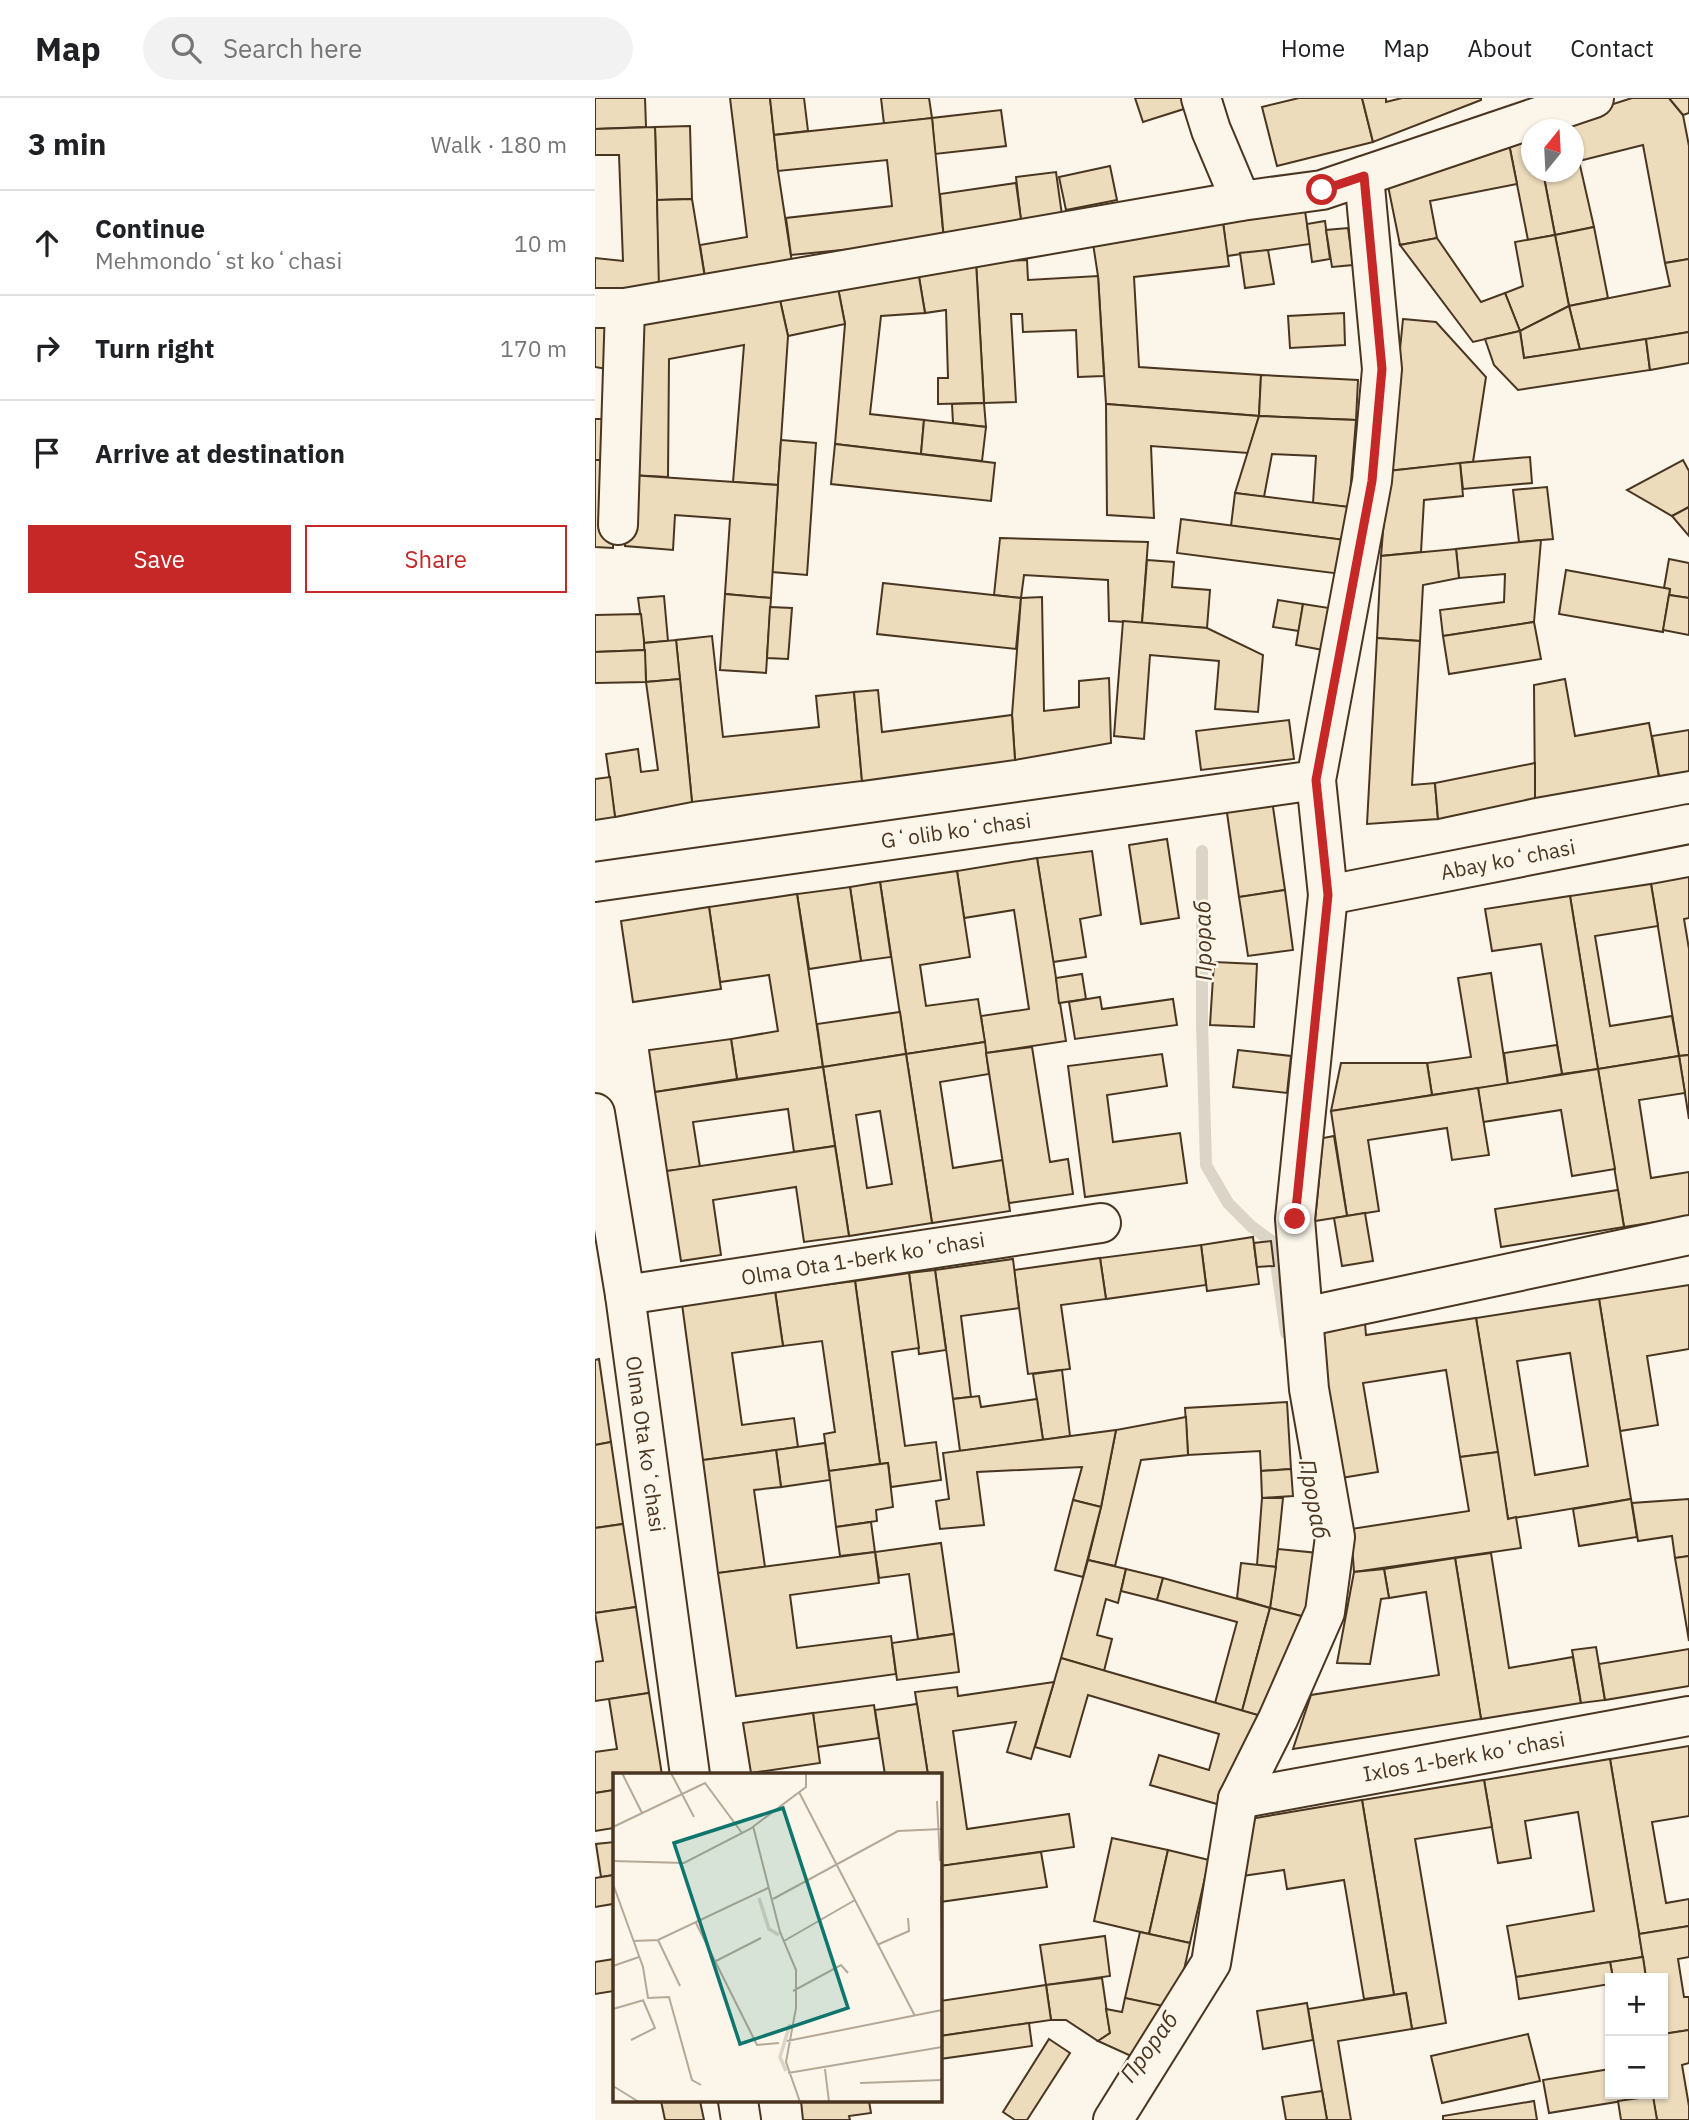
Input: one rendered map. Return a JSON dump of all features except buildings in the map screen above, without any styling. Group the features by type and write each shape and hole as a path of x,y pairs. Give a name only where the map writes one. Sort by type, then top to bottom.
{"street":[{"path":"1201,98 1211,130 1241,201"},
{"path":"618,524 610,308 1241,201 1322,190 1594,98"},
{"path":"1114,2120 1211,1963 1238,1799 1278,1719 1325,1612 1335,1537 1309,1389 1295,1219 1328,895 1316,780 1372,481 1382,369 1364,176"},
{"name":"Gʻolib koʻchasi","path":"595,882 1316,780"},
{"name":"Abay koʻchasi","path":"1328,895 1689,824"},
{"name":"Olma Ota koʻchasi","path":"595,1113 625,1295 690,1773"},
{"name":"Olma Ota 1-berk koʼchasi","path":"625,1295 1101,1223"},
{"path":"1304,1317 1689,1235"},
{"name":"Ixlos 1-berk koʼchasi","path":"1238,1799 1689,1716"},
{"path":"738,2102 741,2120"}],"waterway":[{"name":"Прораб","path":"1202,851 1202,1025 1206,1165 1228,1203 1252,1227 1273,1242 1286,1333"}],"route":[{"path":"1295,1219 1328,895 1316,780 1372,481 1382,369 1364,176 1322,190"}]}
